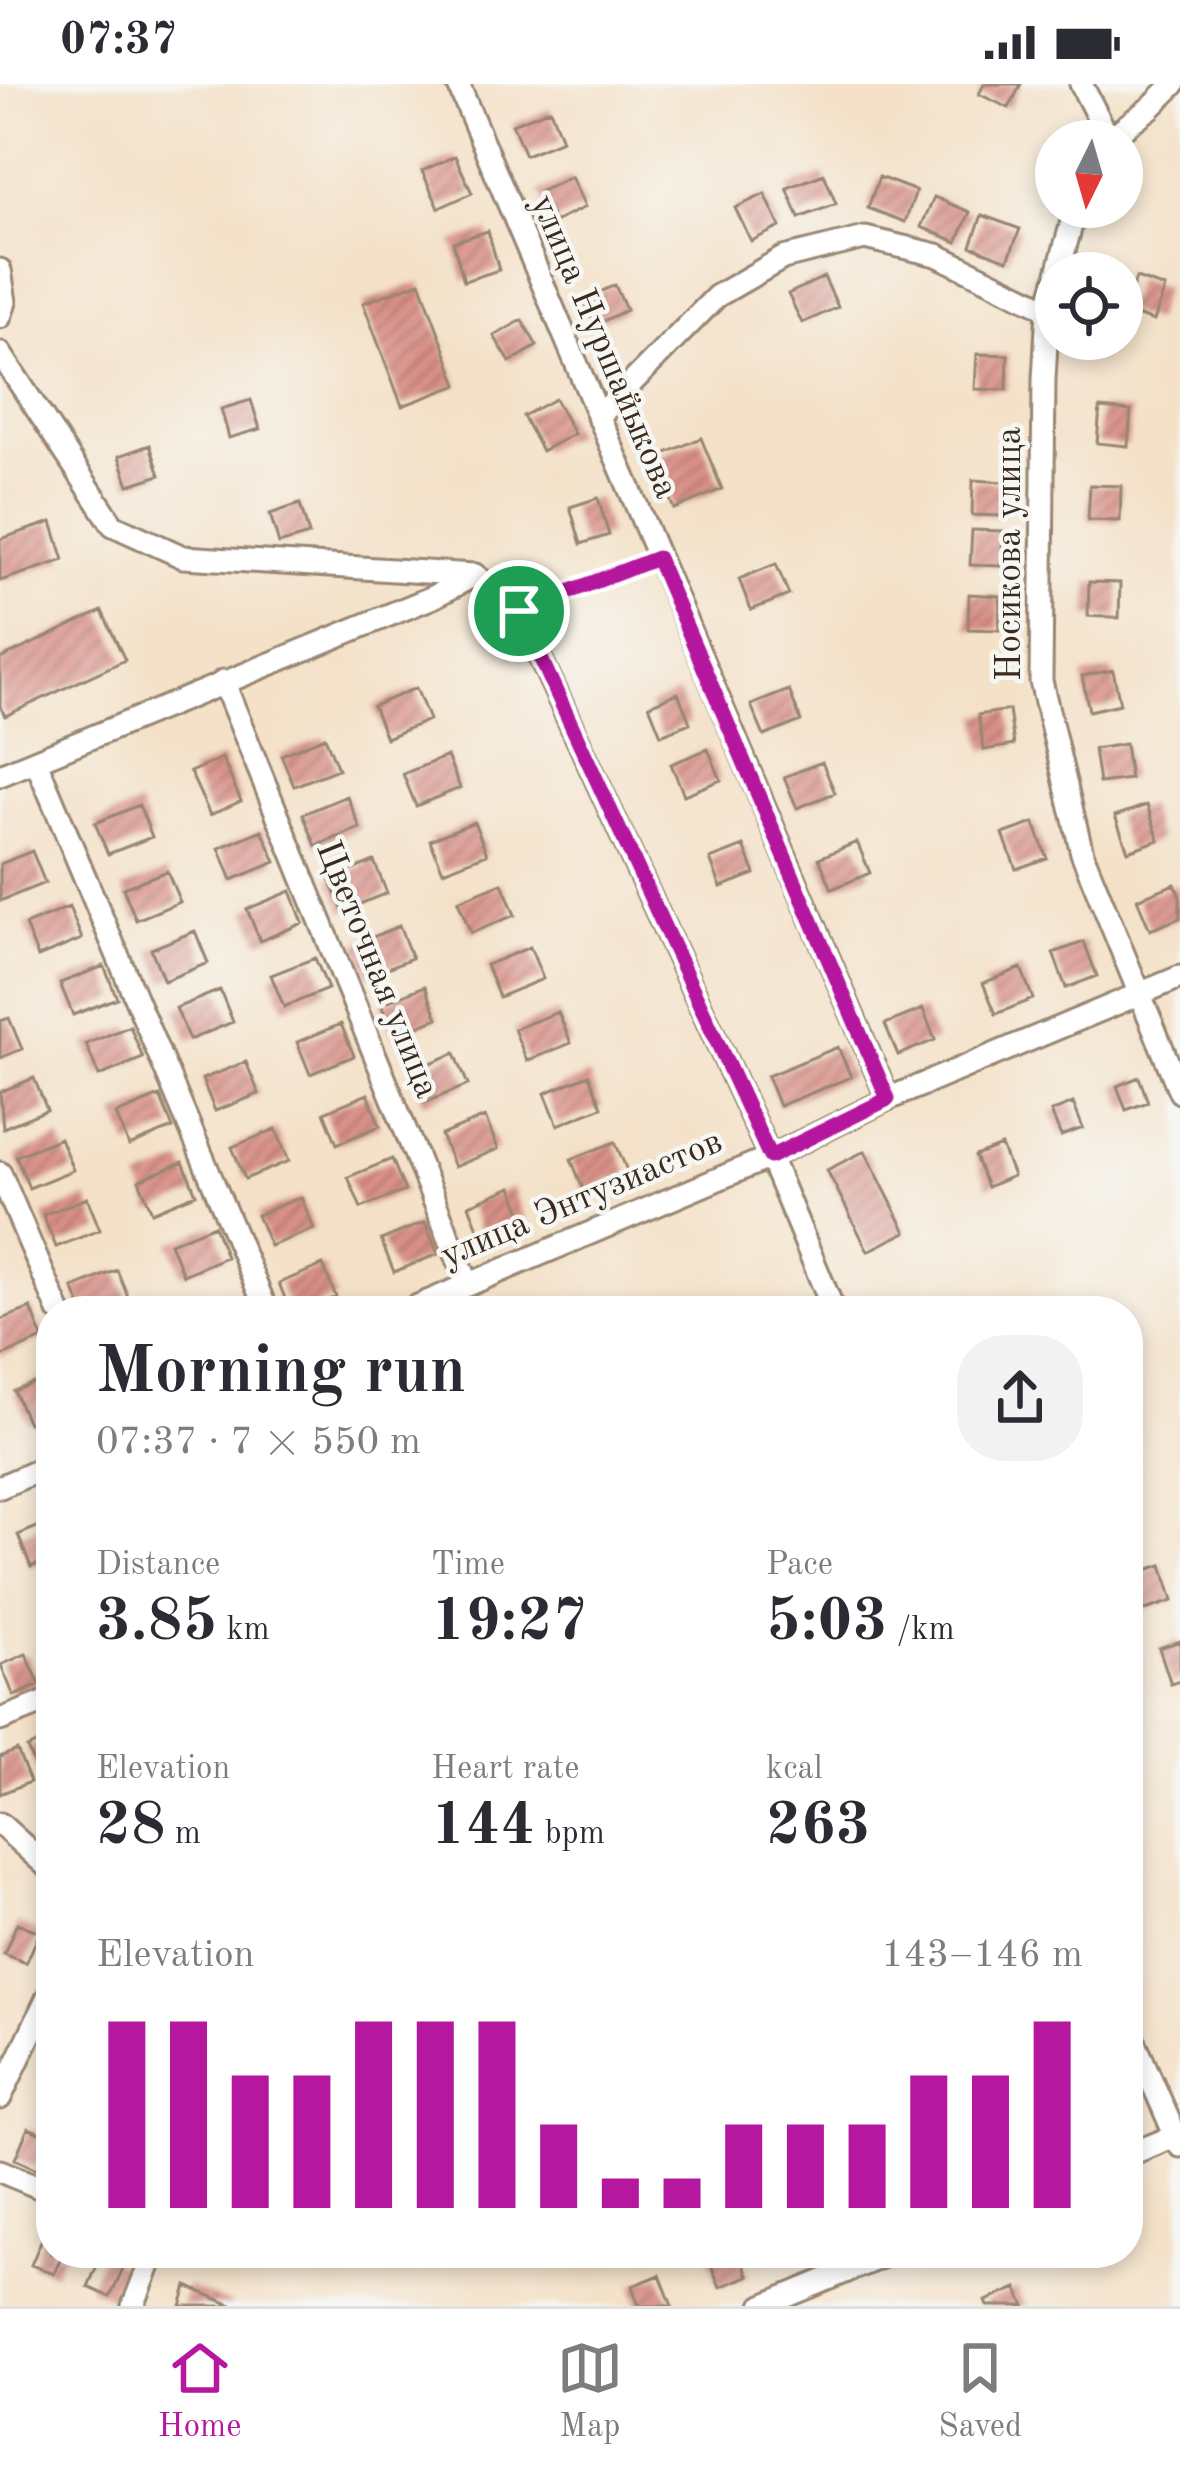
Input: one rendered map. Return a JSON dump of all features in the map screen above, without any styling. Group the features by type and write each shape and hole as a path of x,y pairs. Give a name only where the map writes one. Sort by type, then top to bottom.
{"street":[{"name":"улица Нуршайыкова","path":"458,84 888,1099"},
{"path":"1082,84 1098,120"},
{"path":"1133,120 1174,84"},
{"path":"598,417 717,296 783,259 847,242 865,238 937,255 1035,303"},
{"path":"0,270 5,302 0,317"},
{"name":"Носикова улица","path":"1044,360 1041,682 1082,853 1180,1092"},
{"path":"4,366 113,524 183,557 475,575 519,611 770,1157 828,1296"},
{"path":"0,775 433,597 475,575"},
{"name":"Цветочная улица","path":"223,680 468,1284"},
{"path":"36,760 261,1296"},
{"name":"улица Энтузиастов","path":"440,1296 770,1157 888,1099 1180,977"},
{"path":"0,1173 52,1296"},
{"path":"0,1487 36,1471"},
{"path":"0,1720 36,1706"},
{"path":"0,1824 36,1856"},
{"path":"0,2098 36,2022"},
{"path":"1143,2061 1178,2141 1143,2151"},
{"path":"0,2171 36,2186"},
{"path":"133,2306 148,2268"},
{"path":"764,2306 856,2268"}],"path":[{"path":"519,611 657,558"}],"building":[{"path":"984,84 1021,84 1009,108 979,94"},
{"path":"550,109 562,140 525,155 512,124"},
{"path":"455,156 472,193 439,208 422,171"},
{"path":"824,174 836,204 799,218 787,188"},
{"path":"571,177 585,207 554,222 539,192"},
{"path":"879,177 916,191 905,222 868,208"},
{"path":"765,194 780,227 751,241 735,208"},
{"path":"934,197 970,212 957,242 921,227"},
{"path":"982,215 1020,229 1008,260 971,246"},
{"path":"488,231 499,270 464,281 453,242"},
{"path":"824,277 838,307 802,323 788,294"},
{"path":"1143,280 1165,288 1154,321 1143,317"},
{"path":"420,282 458,385 402,406 363,303"},
{"path":"615,285 626,310 595,325 583,300"},
{"path":"522,320 537,346 510,362 494,336"},
{"path":"977,354 1008,355 1007,390 975,389"},
{"path":"555,399 574,434 542,451 523,416"},
{"path":"251,400 260,429 229,438 221,409"},
{"path":"1100,408 1131,411 1128,446 1097,443"},
{"path":"701,438 722,489 674,509 653,459"},
{"path":"150,445 160,475 129,485 119,456"},
{"path":"973,480 1004,482 1003,516 972,515"},
{"path":"1090,485 1121,486 1120,521 1088,520"},
{"path":"598,498 609,535 581,544 570,507"},
{"path":"300,504 309,535 279,544 270,514"},
{"path":"52,522 64,560 0,581 0,539"},
{"path":"972,530 1003,531 1002,566 970,565"},
{"path":"776,564 789,595 751,610 739,579"},
{"path":"1089,582 1120,583 1119,618 1088,616"},
{"path":"969,594 1000,596 999,630 968,629"},
{"path":"102,611 125,660 5,716 0,706 0,659"},
{"path":"1113,670 1120,704 1089,711 1082,676"},
{"path":"416,688 429,720 386,738 373,706"},
{"path":"789,690 801,721 764,736 751,705"},
{"path":"678,693 690,723 661,735 649,705"},
{"path":"1009,710 1014,745 984,750 978,715"},
{"path":"325,737 338,769 294,786 281,755"},
{"path":"1125,744 1130,779 1099,783 1094,749"},
{"path":"708,749 721,780 684,795 671,764"},
{"path":"447,756 460,788 416,806 403,774"},
{"path":"222,758 241,801 210,815 190,772"},
{"path":"822,762 835,793 797,808 784,777"},
{"path":"347,796 360,828 316,846 303,814"},
{"path":"139,805 152,837 108,854 95,823"},
{"path":"1147,805 1159,840 1128,851 1115,816"},
{"path":"474,822 487,854 443,871 430,840"},
{"path":"1034,823 1047,858 1016,869 1003,834"},
{"path":"262,830 276,862 232,880 219,848"},
{"path":"857,842 870,873 832,889 819,858"},
{"path":"744,846 755,874 721,887 710,859"},
{"path":"32,851 45,883 0,901 0,864"},
{"path":"374,861 387,893 343,911 330,879"},
{"path":"167,871 180,902 136,920 123,888"},
{"path":"502,883 515,915 471,933 458,901"},
{"path":"1175,884 1180,918 1150,930 1137,899"},
{"path":"291,891 303,923 260,941 247,909"},
{"path":"69,907 82,939 38,957 25,925"},
{"path":"399,926 412,958 369,976 356,944"},
{"path":"195,931 208,963 164,981 151,949"},
{"path":"1084,942 1097,976 1066,988 1053,953"},
{"path":"530,947 543,979 499,997 486,965"},
{"path":"315,958 328,989 284,1007 271,975"},
{"path":"104,966 117,998 73,1015 60,983"},
{"path":"1021,968 1033,999 996,1014 983,983"},
{"path":"425,986 438,1018 394,1036 381,1004"},
{"path":"220,990 233,1022 189,1040 176,1008"},
{"path":"923,1009 935,1040 898,1055 885,1024"},
{"path":"558,1012 571,1043 527,1061 514,1029"},
{"path":"9,1018 22,1049 0,1058 0,1021"},
{"path":"341,1024 354,1056 310,1074 297,1042"},
{"path":"130,1026 143,1058 99,1076 86,1044"},
{"path":"838,1047 851,1077 779,1106 767,1076"},
{"path":"455,1053 468,1085 424,1103 411,1071"},
{"path":"246,1062 259,1094 215,1111 202,1079"},
{"path":"589,1075 602,1107 558,1125 545,1093"},
{"path":"1139,1077 1148,1102 1126,1110 1117,1086"},
{"path":"34,1078 47,1110 3,1128 0,1092"},
{"path":"368,1094 380,1126 337,1144 324,1112"},
{"path":"160,1096 173,1128 129,1146 116,1114"},
{"path":"1073,1103 1083,1128 1061,1136 1051,1112"},
{"path":"485,1117 498,1149 454,1167 441,1135"},
{"path":"276,1129 289,1161 245,1179 232,1147"},
{"path":"60,1138 73,1170 29,1188 16,1156"},
{"path":"615,1142 628,1173 584,1191 571,1159"},
{"path":"1001,1146 1013,1176 987,1187 975,1156"},
{"path":"865,1151 906,1232 868,1251 827,1170"},
{"path":"392,1159 405,1191 361,1208 348,1177"},
{"path":"183,1162 196,1194 152,1212 139,1180"},
{"path":"512,1187 525,1219 481,1236 469,1205"},
{"path":"301,1197 314,1229 270,1246 257,1215"},
{"path":"87,1198 100,1230 56,1247 43,1215"},
{"path":"425,1222 438,1254 394,1272 381,1240"},
{"path":"214,1225 226,1257 183,1275 170,1243"},
{"path":"323,1265 336,1296 284,1296 279,1283"},
{"path":"117,1270 128,1296 76,1296 73,1288"},
{"path":"31,1308 36,1342 0,1357 0,1320"},
{"path":"36,1382 36,1420 28,1423 14,1391"},
{"path":"36,1527 36,1565 31,1567 18,1535"},
{"path":"1162,1565 1173,1601 1143,1611 1143,1571"},
{"path":"1180,1641 1180,1681 1171,1684 1159,1648"},
{"path":"26,1654 36,1687 14,1696 1,1665"},
{"path":"36,1744 36,1769 27,1748"},
{"path":"17,1750 30,1782 0,1794 0,1757"},
{"path":"17,1923 36,1930 26,1963 4,1954"},
{"path":"28,2128 36,2131 36,2169 15,2159"},
{"path":"96,2268 123,2268 110,2297 88,2287"},
{"path":"712,2268 745,2268 748,2276 720,2287"},
{"path":"660,2275 672,2306 639,2306 632,2286"},
{"path":"187,2286 234,2306 181,2306"},
{"path":"1017,2288 1025,2306 988,2306 986,2301"}],"route":[{"path":"657,558 888,1099 770,1157 519,611 657,558"}]}
